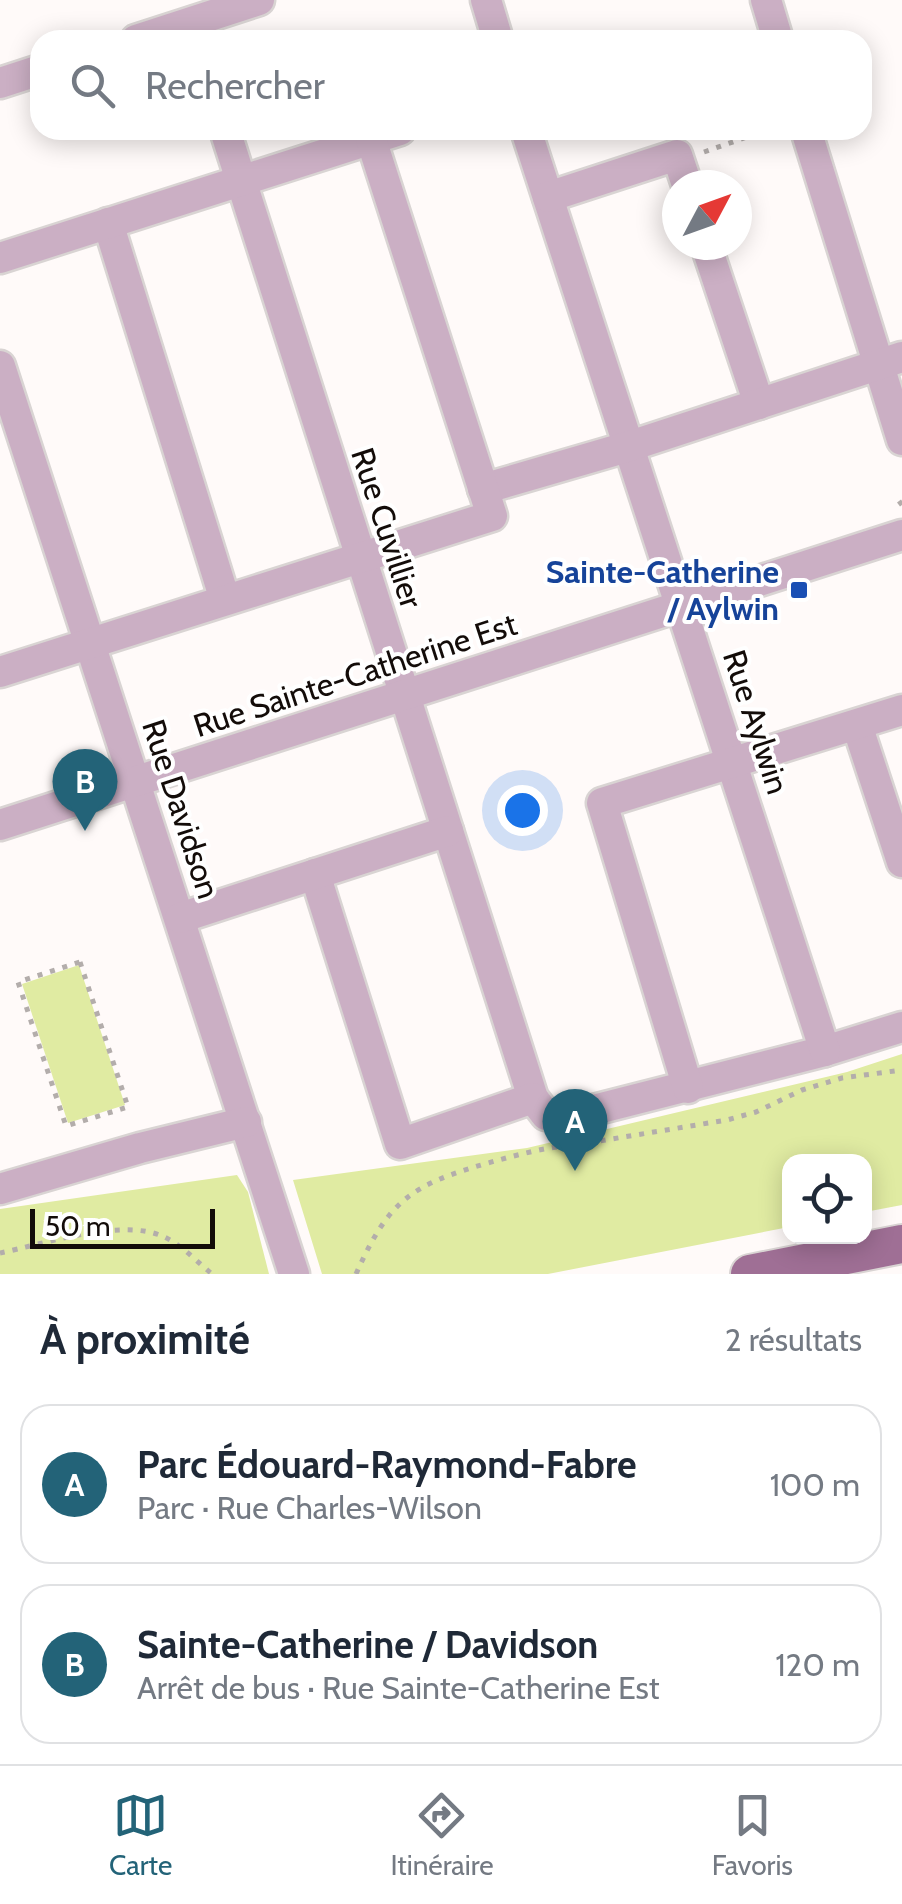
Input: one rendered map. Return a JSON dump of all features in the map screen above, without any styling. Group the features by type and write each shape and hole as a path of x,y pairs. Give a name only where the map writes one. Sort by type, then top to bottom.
{"main road":[{"path":"750,1274 902,1244"}],"street":[{"path":"164,30 260,0"},
{"path":"486,0 495,30"},
{"path":"777,3 778,30"},
{"path":"0,83 30,73"},
{"name":"Rue Cuvillier","path":"228,140 359,556 540,1107"},
{"path":"0,258 370,140"},
{"path":"0,672 492,516 386,140"},
{"name":"Rue Aylwin","path":"529,140 825,1051"},
{"path":"810,140 890,361 902,440"},
{"path":"548,197 677,155 682,170"},
{"path":"108,223 225,600"},
{"path":"711,260 759,404"},
{"path":"484,489 890,361"},
{"name":"Rue Davidson","path":"0,366 294,1274"},
{"name":"Rue Sainte-Catherine Est","path":"0,825 902,535"},
{"path":"688,1088 602,803 902,710"},
{"path":"857,725 902,862"},
{"path":"180,918 448,831"},
{"path":"315,874 400,1144 540,1107 566,1117 688,1088 902,1027"},
{"path":"0,1188 246,1122"}],"path":[{"path":"677,155 700,153 738,140"},
{"path":"80,962 128,1106 66,1126 18,982 80,962"},
{"path":"356,1274 369,1244 392,1210 427,1183 448,1175 541,1149 606,1142 727,1120 828,1082 902,1070"},
{"path":"0,1253 80,1236 142,1230 163,1236 212,1274"}],"green space":[{"path":"79,965 125,1105 68,1123 22,984"},
{"path":"902,1054 902,1205 872,1211 872,1154 782,1154 782,1228 548,1274 322,1274 293,1180 527,1148 847,1072"},
{"path":"237,1175 248,1192 269,1274 0,1274 0,1209"}],"place":[{"name":"Sainte-Catherine / Aylwin","path":"799,590"},
{"name":"Sainte-Catherine / Davidson","path":"85,831"},
{"name":"Parc Édouard-Raymond-Fabre","path":"575,1171"}]}
